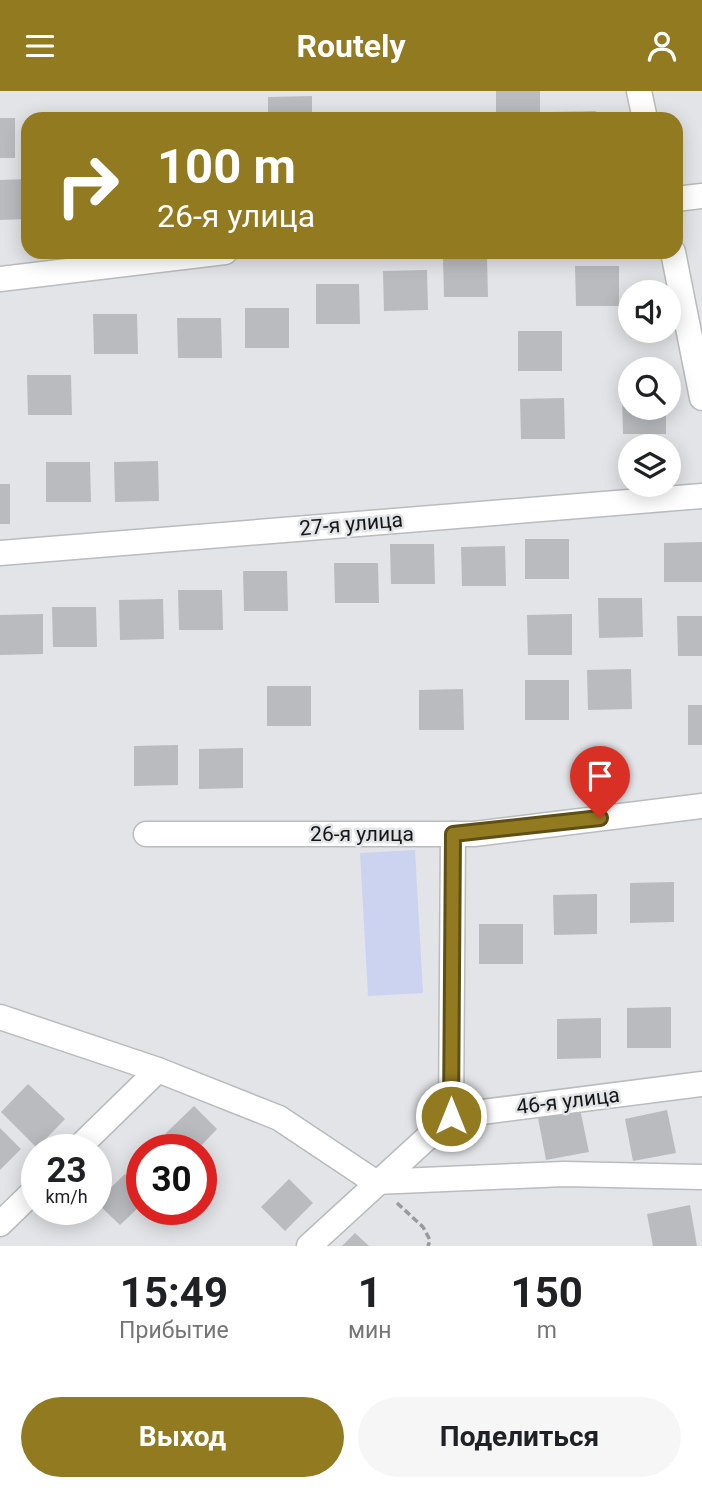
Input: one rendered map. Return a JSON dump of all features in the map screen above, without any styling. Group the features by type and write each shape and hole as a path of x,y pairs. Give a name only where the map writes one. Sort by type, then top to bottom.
{"street":[{"path":"639,91 644,112"},
{"path":"683,198 702,196"},
{"path":"0,279 167,259"},
{"path":"674,259 702,398"},
{"name":"27-я улица","path":"0,553 702,495"},
{"name":"26-я улица","path":"146,834 453,834 702,806"},
{"path":"309,1246 375,1182 451,1116 453,834"},
{"path":"0,1017 158,1070 279,1118 375,1182 564,1174 702,1177"},
{"path":"92,1134 158,1070"},
{"name":"46-я улица","path":"451,1116 702,1084"},
{"path":"0,1224 21,1204"}],"path":[{"path":"375,1182 423,1227 430,1240 428,1246"}],"shaded area":[{"path":"415,850 423,993 368,996 360,853"}],"building":[{"path":"496,91 540,91 540,112 496,112"},
{"path":"312,96 312,112 268,112 268,97"},
{"path":"0,118 15,118 15,158 0,158"},
{"path":"21,179 21,219 0,220 0,180"},
{"path":"443,259 487,259 488,297 444,297"},
{"path":"575,266 619,266 618,306 576,306"},
{"path":"427,270 428,310 384,311 383,271"},
{"path":"316,284 359,284 360,324 316,324"},
{"path":"245,308 289,308 289,348 245,348"},
{"path":"93,314 137,314 138,354 94,354"},
{"path":"177,318 221,318 222,358 178,358"},
{"path":"518,331 562,331 562,371 518,371"},
{"path":"27,375 71,375 72,415 28,415"},
{"path":"564,398 565,439 521,439 520,399"},
{"path":"623,420 666,420 666,434 623,434"},
{"path":"158,461 159,501 115,502 114,462"},
{"path":"46,462 90,462 91,502 46,502"},
{"path":"0,484 10,484 10,524 0,524"},
{"path":"525,539 569,539 569,579 525,579"},
{"path":"702,542 702,582 664,582 664,543"},
{"path":"390,544 434,544 435,584 391,584"},
{"path":"505,546 506,586 462,586 461,547"},
{"path":"334,563 378,563 379,603 335,603"},
{"path":"243,571 287,571 288,611 244,611"},
{"path":"178,590 222,590 223,630 179,630"},
{"path":"598,598 642,598 643,637 599,638"},
{"path":"163,599 164,639 120,640 119,600"},
{"path":"52,607 96,607 97,647 53,647"},
{"path":"43,614 43,654 0,655 0,615"},
{"path":"572,614 572,655 528,655 527,615"},
{"path":"677,616 702,616 702,656 678,656"},
{"path":"631,669 632,709 588,710 587,670"},
{"path":"525,680 569,680 569,720 525,720"},
{"path":"267,686 311,686 311,726 267,726"},
{"path":"463,689 464,730 419,730 419,690"},
{"path":"688,705 702,705 702,745 688,745"},
{"path":"178,745 178,785 134,786 134,746"},
{"path":"243,748 243,788 199,789 199,749"},
{"path":"674,882 674,922 630,923 630,883"},
{"path":"597,894 597,934 554,935 553,895"},
{"path":"479,924 523,924 523,964 479,964"},
{"path":"671,1007 671,1048 627,1048 627,1008"},
{"path":"601,1018 601,1058 557,1059 557,1019"},
{"path":"28,1084 65,1119 51,1134 23,1134 1,1112"},
{"path":"194,1106 217,1129 212,1134 165,1134"},
{"path":"580,1109 589,1152 546,1160 538,1118"},
{"path":"667,1110 676,1153 633,1161 625,1119"},
{"path":"0,1128 21,1149 0,1170"},
{"path":"126,1175 126,1219 120,1225 112,1217 112,1187"},
{"path":"289,1179 313,1203 285,1231 261,1207"},
{"path":"690,1205 697,1246 653,1246 647,1214"},
{"path":"355,1233 369,1246 342,1246"}],"route":[{"path":"451,1116 453,834 474,834 600,818"}]}
